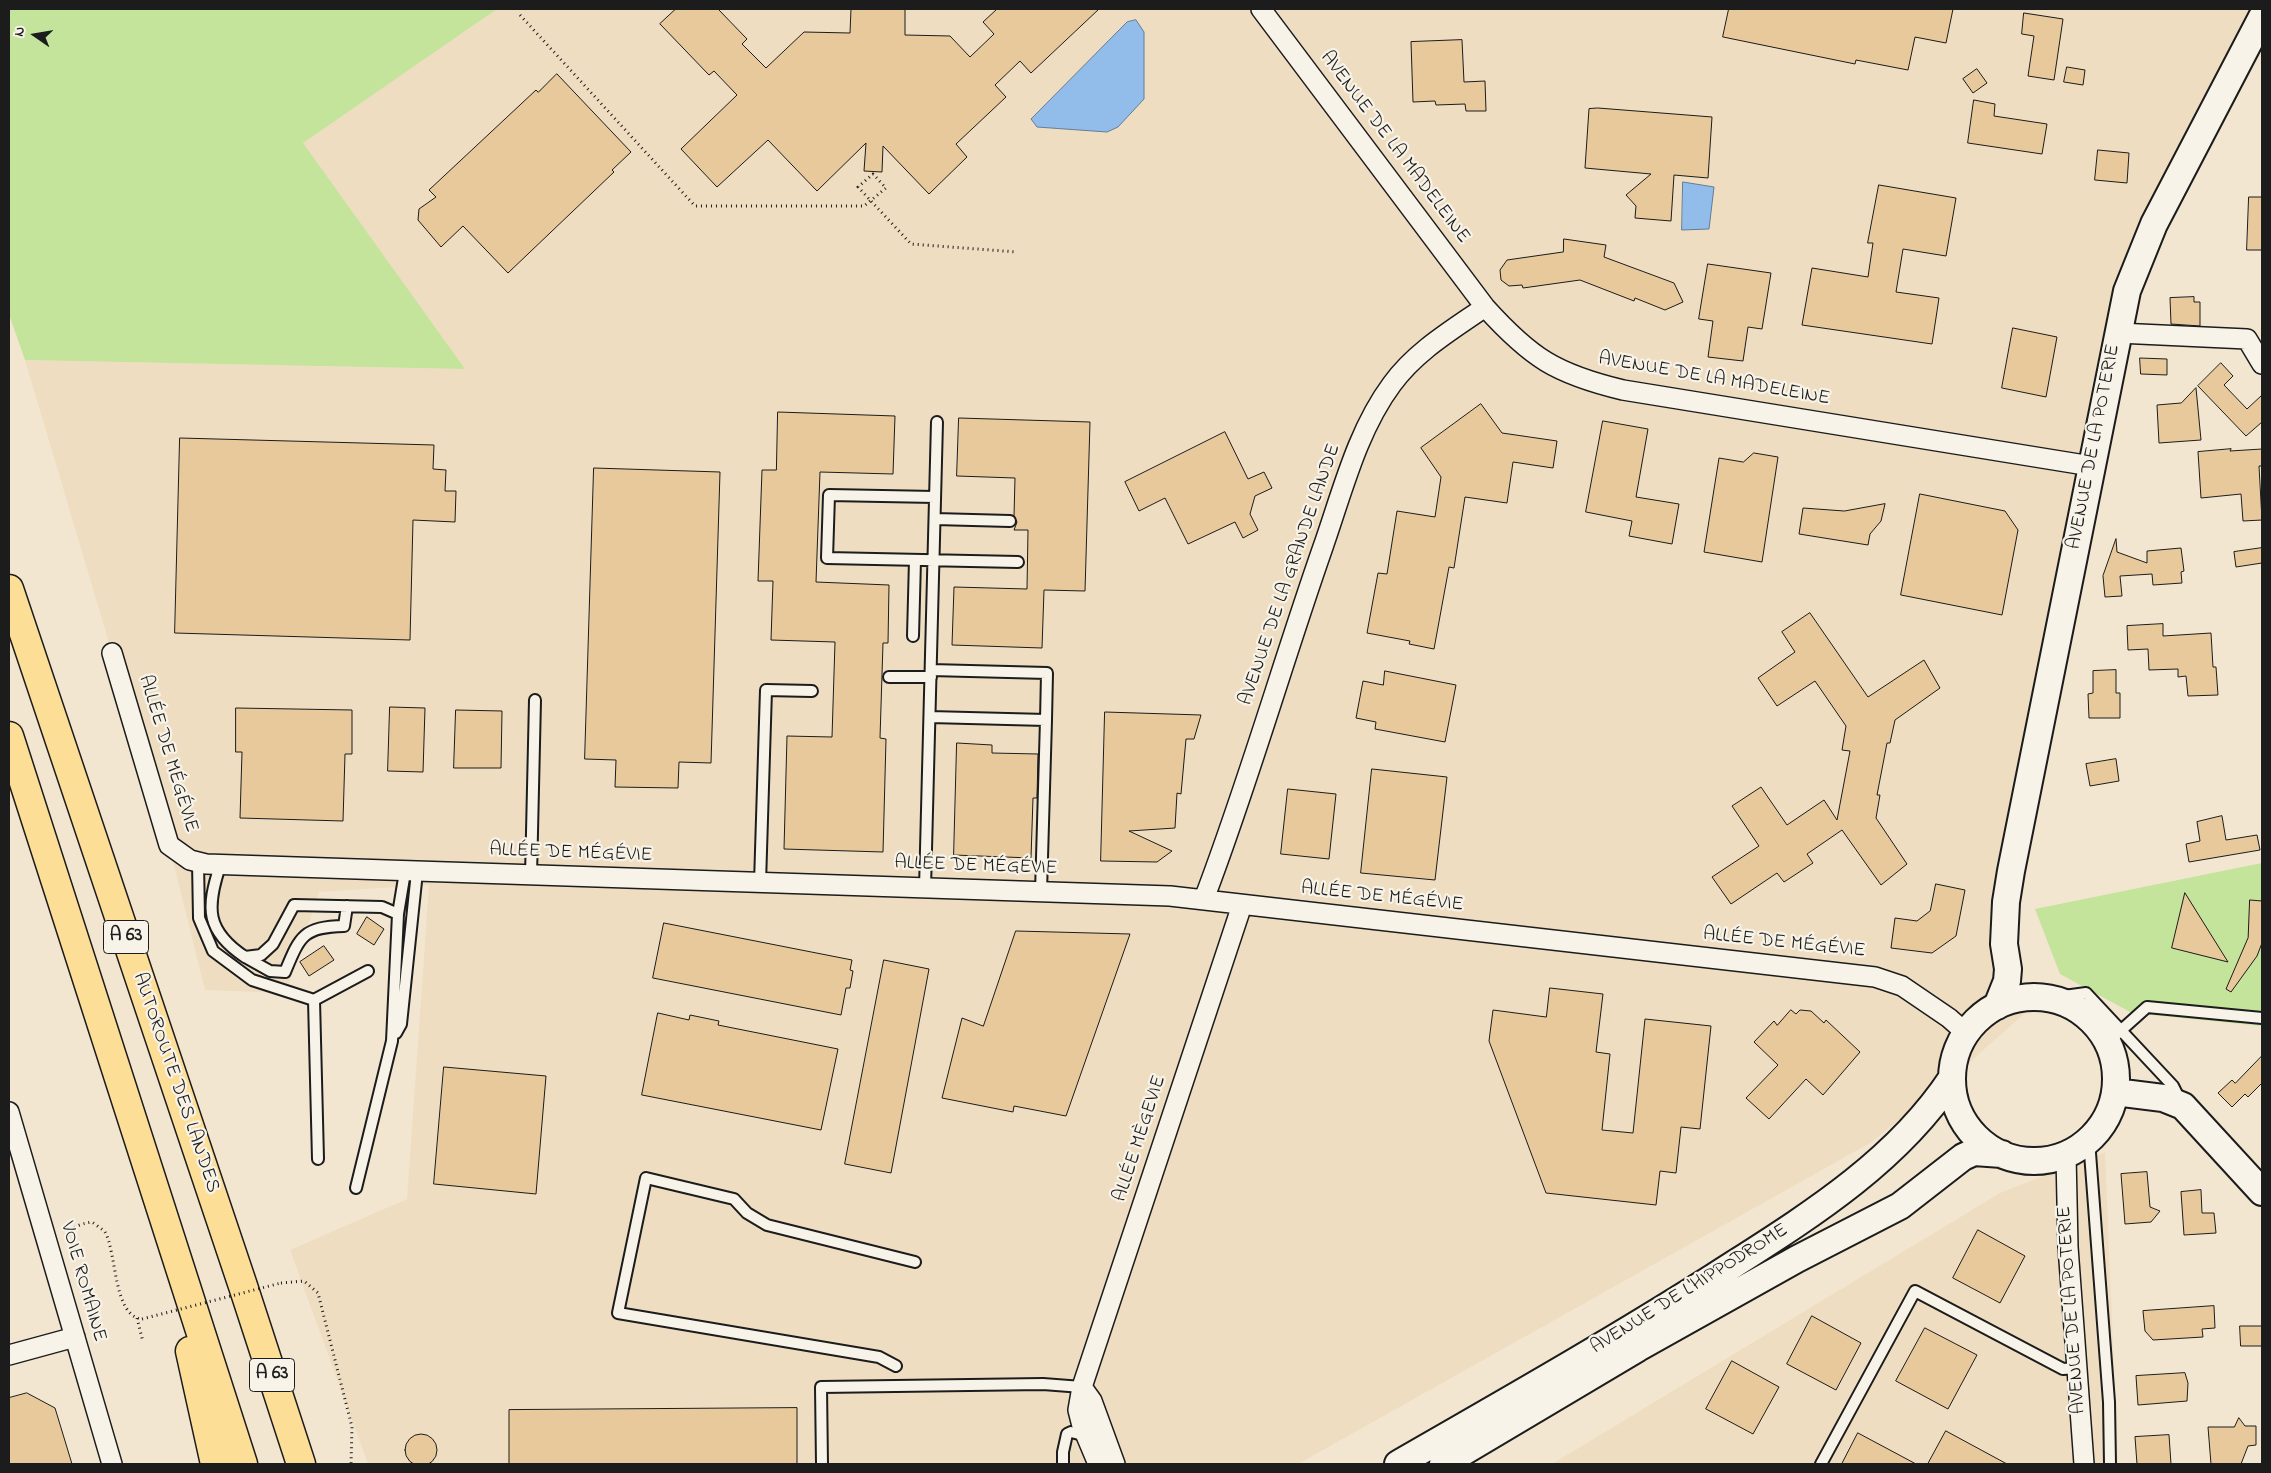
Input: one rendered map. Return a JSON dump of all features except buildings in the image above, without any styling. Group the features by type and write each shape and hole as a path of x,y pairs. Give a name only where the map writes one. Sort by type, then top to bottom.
{"highway":[{"name":"AUTOROUTE DES LANDES","path":"9,588 301,1464"},
{"name":"A 63","path":"9,736 243,1464"},
{"path":"152,1181 215,1464"},
{"path":"243,1286 265,1319 320,1464"}],"street":[{"name":"AVENUE DE LA MADELEINE","path":"1261,9 1485,307 1514,339 1556,369 1596,384 1623,390 2091,466"},
{"name":"AVENUE DE LA POTERIE","path":"1997,1006 2007,981 2008,969 2004,944 2006,902 2127,291 2148,237 2262,17"},
{"name":"AVENUE DE LA GRANDE LANDE","path":"1204,899 1316,568 1364,434 1392,383 1409,365 1431,344 1485,307"},
{"path":"2118,333 2247,339 2262,364"},
{"name":"ALLÉE DE MÉGÉVIE","path":"112,653 169,845 177,852 198,862 220,866 1170,896 1204,899 1242,905 1875,977 1902,986 1949,1018 1966,1033"},
{"name":"AVENUE DE LA POTERIE","path":"2006,902 2024,978 2047,998"},
{"name":"ALLÉE MÈGEVIE","path":"1098,1464 1086,1436 1078,1410 1082,1387 1242,905"},
{"path":"2021,998 2047,998 2077,1009 2100,1029 2115,1036 2115,1092 2106,1118 2089,1140 2066,1155 2034,1161 2002,1154 1987,1147 1965,1124 1958,1109 1952,1078 1954,1062 1966,1033 1975,1022 1997,1006 2021,998"},
{"name":"AVENUE DE L'HIPPODROME","path":"1398,1464 1632,1329 1788,1230 1879,1164 1935,1104 1952,1078"},
{"path":"2115,1092 2163,1098 2183,1106 2262,1192"},
{"name":"VOIE ROMAINE","path":"9,1112 112,1464"},
{"name":"AVENUE DE L'HIPPODROME","path":"1443,1464 1638,1348 1797,1259 1900,1206 1963,1156 1974,1152 2002,1154"},
{"name":"AVENUE DE LA POTERIE","path":"2066,1155 2068,1247 2084,1464"},
{"path":"9,1355 75,1337"},
{"path":"1082,1387 1092,1401 1116,1464"}],"lane":[{"path":"925,888 937,422"},
{"path":"935,497 829,495 827,558 1018,562"},
{"path":"935,519 1010,521"},
{"path":"913,636 914,560"},
{"path":"889,676 1048,673 1041,892"},
{"path":"760,883 766,690 812,691"},
{"path":"531,876 535,700"},
{"path":"930,717 1046,720"},
{"path":"198,862 199,918 213,952 252,980 314,1000 368,971"},
{"path":"220,866 212,891 212,920 226,944 270,971 285,972 296,944 318,927 344,926 347,906"},
{"path":"356,1188 392,1041 398,914 411,872"},
{"path":"392,1041 401,1024 411,872"},
{"path":"245,957 261,955 273,944 294,905 382,907 398,914"},
{"path":"314,1000 318,1159"},
{"path":"2183,1106 2173,1086 2115,1036 2147,1006 2262,1018"},
{"path":"2089,1140 2108,1402 2110,1464"},
{"path":"896,1366 878,1357 618,1313 646,1178 734,1199 747,1213 767,1225 914,1262"},
{"path":"1821,1464 1915,1290 2063,1368 2077,1368"},
{"path":"822,1464 822,1387 1044,1384 1082,1387"},
{"path":"1063,1464 1063,1452 1067,1434 1071,1432 1086,1436"}],"path":[{"path":"520,15 695,206 864,206 871,202 886,188 872,174 858,187 871,202 911,244 1017,252"},
{"path":"64,1245 70,1231 80,1224 92,1222 104,1232 125,1308 137,1318 142,1319 281,1283 304,1281 318,1293 352,1427 351,1464"},
{"path":"137,1318 143,1342"}],"shaded area":[{"path":"497,9 2262,9 2154,224 2006,902 2025,1013 1952,1078 1870,1143 1298,1464 368,1464 290,1250 407,1199 429,885 319,892 286,993 205,990 169,845 25,360 465,369 302,143"},
{"path":"2105,1152 2118,1464 1552,1464 2000,1193"}],"green space":[{"path":"9,9 497,9 303,143 465,369 25,360 9,314"},
{"path":"2262,863 2262,1026 2132,1013 2060,974 2035,909"}],"water":[{"path":"1136,20 1144,32 1144,99 1118,127 1107,132 1037,127 1031,119 1127,22"},
{"path":"1683,182 1714,187 1709,229 1682,230"}]}
